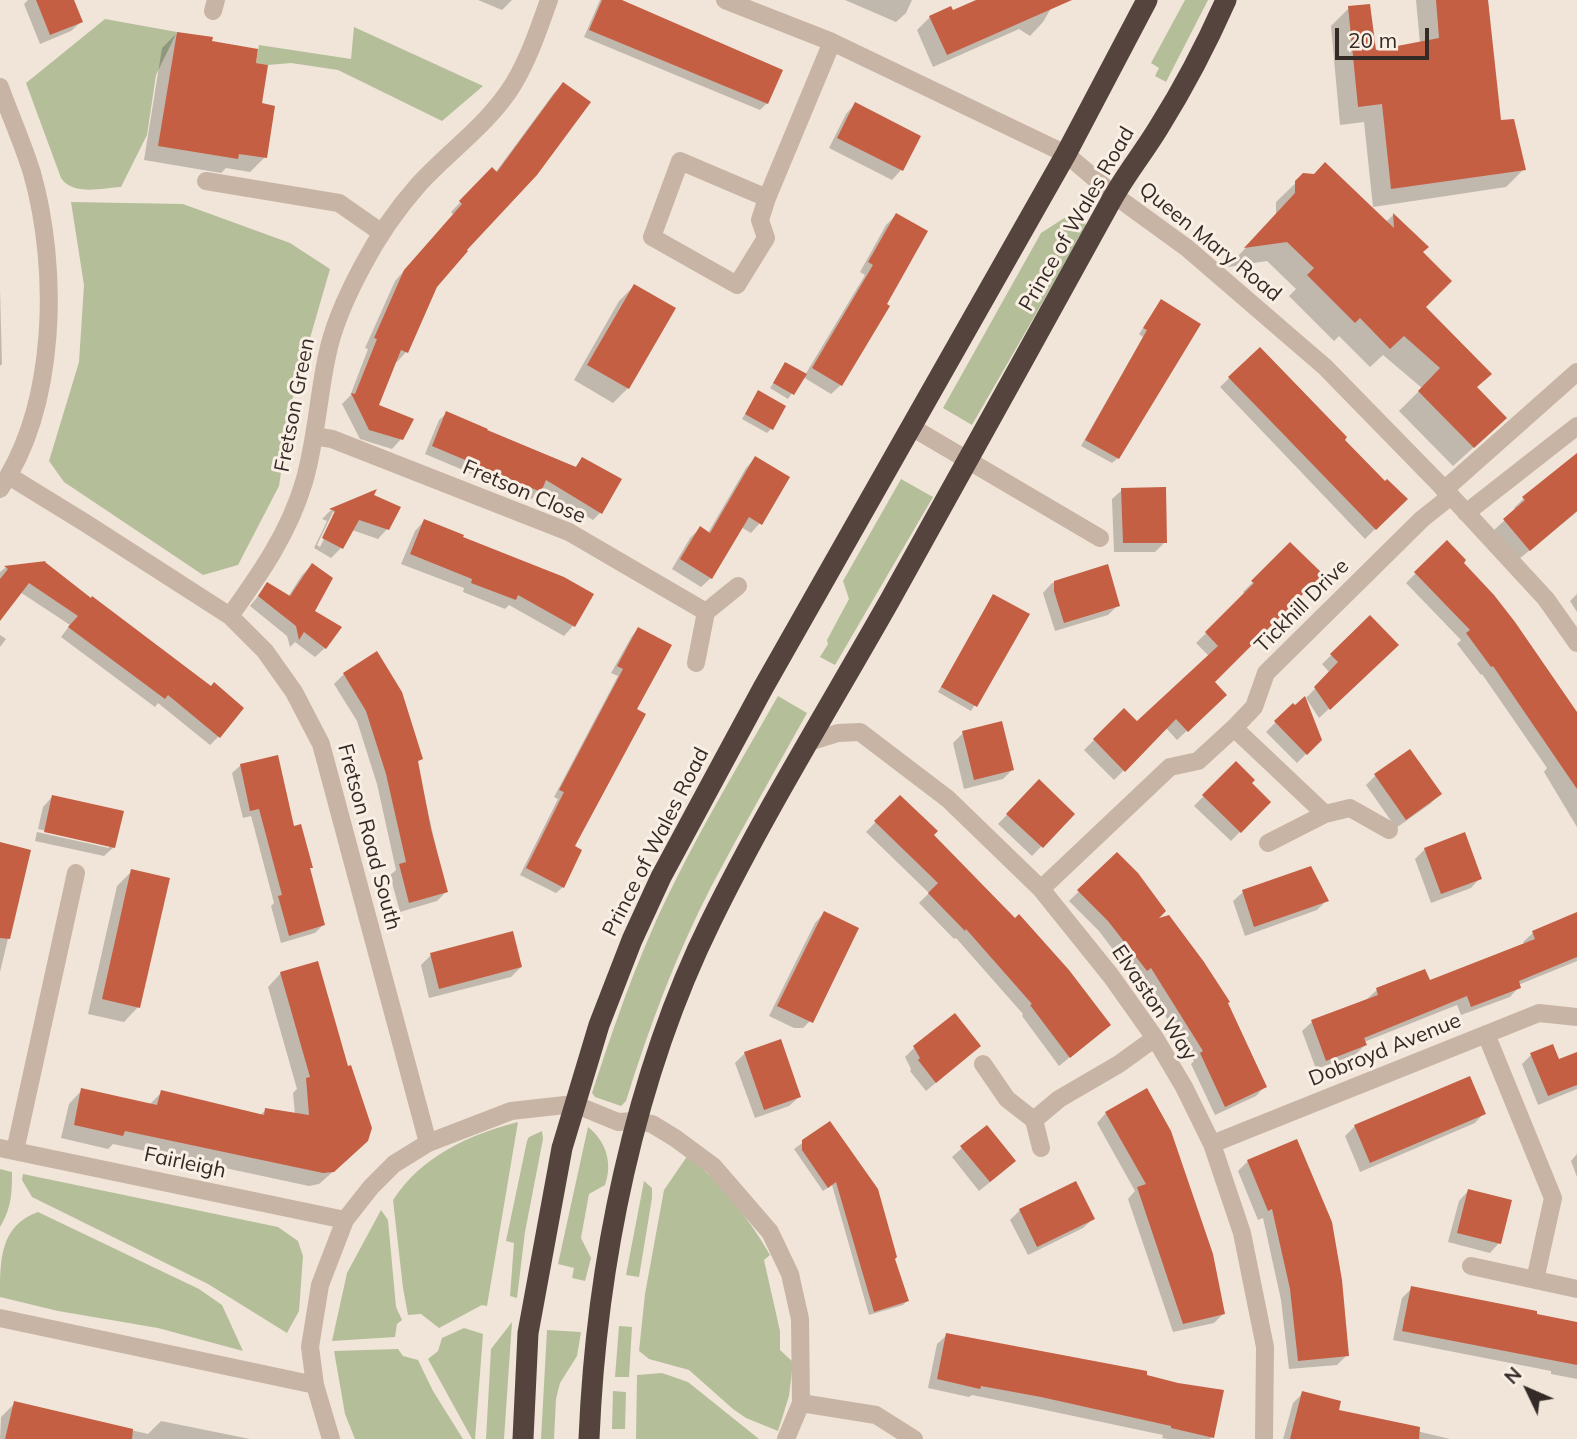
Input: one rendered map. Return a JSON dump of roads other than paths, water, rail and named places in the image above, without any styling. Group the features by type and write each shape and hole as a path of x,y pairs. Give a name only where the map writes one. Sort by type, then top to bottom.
{"highway":[{"name":"Prince of Wales Road","path":"523,1439 530,1314 551,1200 574,1104 599,1025 632,940 662,877 771,676 1066,154 1147,0"},
{"name":"Prince of Wales Road","path":"589,1439 592,1375 605,1275 636,1121 684,984 710,922 1114,195 1167,114 1226,0"}],"street":[{"name":"Fretson Green","path":"230,616 268,564 286,530 304,482 327,354 335,325 363,265 382,233 420,184 471,135 514,83 549,0"},
{"name":"Queen Mary Road","path":"724,0 832,42 1066,154 1114,195 1187,248 1325,367 1448,493 1546,599 1577,643"},
{"path":"767,198 680,161 652,237 737,285 766,238 760,220 767,198 832,42"},
{"path":"0,87 32,173 47,243 49,324 38,405 4,483"},
{"path":"206,181 339,203 382,233"},
{"name":"Tickhill Drive","path":"1041,890 1170,767 1198,761 1234,728 1254,707 1266,673 1448,493 1577,372"},
{"path":"1466,513 1577,426"},
{"path":"913,428 1100,538"},
{"name":"Fretson Close","path":"314,436 332,439 569,532 706,612"},
{"name":"Fretson Road South","path":"4,483 87,524 230,616 265,651 294,692 321,744 428,1143"},
{"path":"696,663 706,612 738,586"},
{"path":"1234,728 1325,814"},
{"name":"Elvaston Way","path":"809,742 838,733 860,732 948,799 1041,890 1111,976 1155,1038 1184,1087 1212,1144 1242,1233 1265,1347 1264,1439"},
{"path":"1268,843 1325,814 1350,808 1389,830"},
{"name":"Fairleigh","path":"76,873 8,1149 345,1220"},
{"name":"Dobroyd Avenue","path":"1212,1144 1539,1013 1577,1017"},
{"path":"1486,1034 1553,1198 1535,1280"},
{"path":"1034,1120 1059,1099 1119,1064 1155,1038"},
{"path":"983,1064 1007,1099 1034,1120 1041,1148"},
{"path":"331,1439 315,1385 310,1347 320,1285 345,1220 371,1187 394,1164 428,1143 511,1111 574,1104 618,1122 652,1124 713,1166 770,1232 790,1274 800,1319 801,1403 786,1439"},
{"path":"1471,1266 1577,1289"},
{"path":"0,1318 315,1385"},
{"path":"801,1403 876,1415 914,1439"}]}
